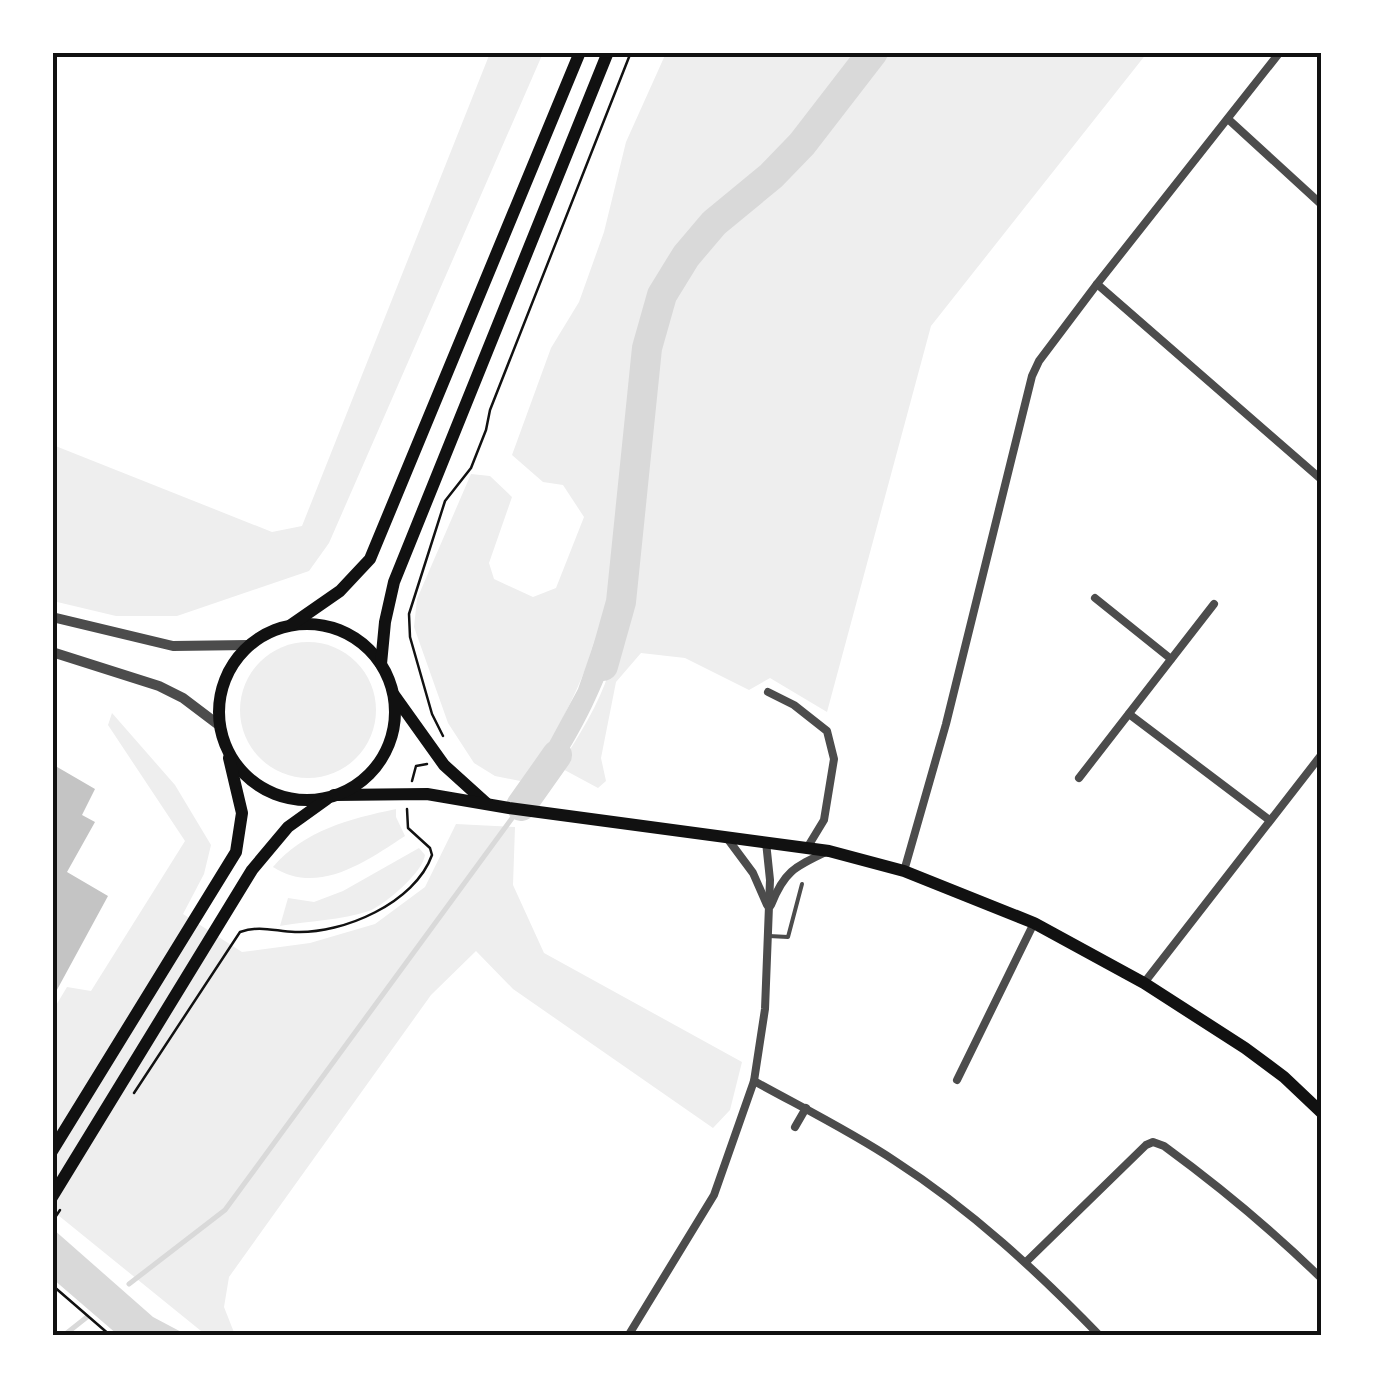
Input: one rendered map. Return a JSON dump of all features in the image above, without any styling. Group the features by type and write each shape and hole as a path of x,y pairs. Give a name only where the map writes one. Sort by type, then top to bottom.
{"main road":[{"path":"291,625 358,574 378,544 580,52"},
{"path":"382,664 384,622 394,582 608,52"},
{"path":"52,1152 188,935 226,870 241,833 240,803 220,726 219,704 234,662 249,645 269,632 291,625 317,624 342,631 364,645 382,664 394,695 444,764 486,804"},
{"path":"52,1197 268,847 288,827 332,796 354,786 383,756 392,737 394,695"},
{"path":"227,752 258,785 282,796 308,800 410,793 828,851 904,871 1034,923 1144,983 1245,1048 1322,1113"}],"street":[{"path":"904,871 946,724 1032,376 1039,361 1280,52"},
{"path":"1228,119 1322,205"},
{"path":"1098,284 1322,480"},
{"path":"1095,598 1171,659"},
{"path":"1079,778 1214,604"},
{"path":"52,617 174,646 249,645"},
{"path":"52,652 159,686 220,726"},
{"path":"768,692 794,705 827,731 834,759 824,820 807,848"},
{"path":"1130,714 1268,820"},
{"path":"1144,983 1322,754"},
{"path":"726,838 753,873 769,910"},
{"path":"628,1336 714,1195 754,1081 765,1009 769,936 766,842"},
{"path":"769,910 780,882 789,872 828,851"},
{"path":"957,1080 1034,923"},
{"path":"754,1081 923,1180 1027,1261 1100,1336"},
{"path":"795,1126 806,1108"},
{"path":"1027,1261 1153,1142 1222,1189 1322,1279"}],"lane":[{"path":"769,936 788,938 802,884"}],"path":[{"path":"446,742 432,714 410,637 410,601 446,502 471,468 490,410 631,52"},
{"path":"412,778 416,766 431,762"},
{"path":"126,1105 240,932 260,927 294,932 312,930 372,915 410,888 432,855 430,848 408,828 407,809"},
{"path":"52,1285 111,1336"}],"shaded area":[{"path":"490,53 543,53 329,543 309,571 177,616 116,616 53,601 53,445 272,532 302,526"},
{"path":"666,53 1147,53 931,326 827,712 770,678 749,690 685,658 641,653 616,682 601,758 606,781 598,788 559,767 599,697 621,630 636,543 658,323 670,295 724,225 710,213 678,248 656,290 640,337 630,388 609,588 597,636 570,705 535,771 525,782 495,776 474,763 448,723 414,627 417,599 471,474 490,476 512,497 489,563 494,579 533,597 556,588 584,517 563,485 543,482 512,455 551,348 579,302 604,232 626,142"},
{"path":"601,623 622,627 598,693 543,791 524,789 578,689"},
{"path":"308,642 334,647 356,662 371,684 376,710 371,736 356,758 334,773 308,778 282,773 260,758 245,736 240,710 245,684 260,662 282,647"},
{"path":"112,713 175,785 211,845 204,874 183,914 242,952 310,943 375,924 425,887 456,824 515,827 513,885 544,953 742,1062 730,1110 713,1128 513,989 476,951 431,995 229,1277 224,1307 235,1335 206,1335 53,1211 52,1012 67,987 91,991 185,841 108,725"},
{"path":"396,809 405,836 358,865 324,877 307,878 273,867 314,835 345,822"},
{"path":"419,848 425,855 418,870 394,895 369,911 280,926 288,898 314,902 343,891"},
{"path":"53,1229 153,1317 187,1335 118,1335 53,1279"}],"building":[{"path":"52,764 95,789 82,815 95,822 67,872 108,896 52,999"}],"waterway":[{"path":"603,666 621,602 647,348 662,295 686,256 714,223 771,176 802,144 873,52"},
{"path":"521,806 557,755"},
{"path":"129,1284 225,1210 518,810"},
{"path":"63,1336 87,1317"}]}
